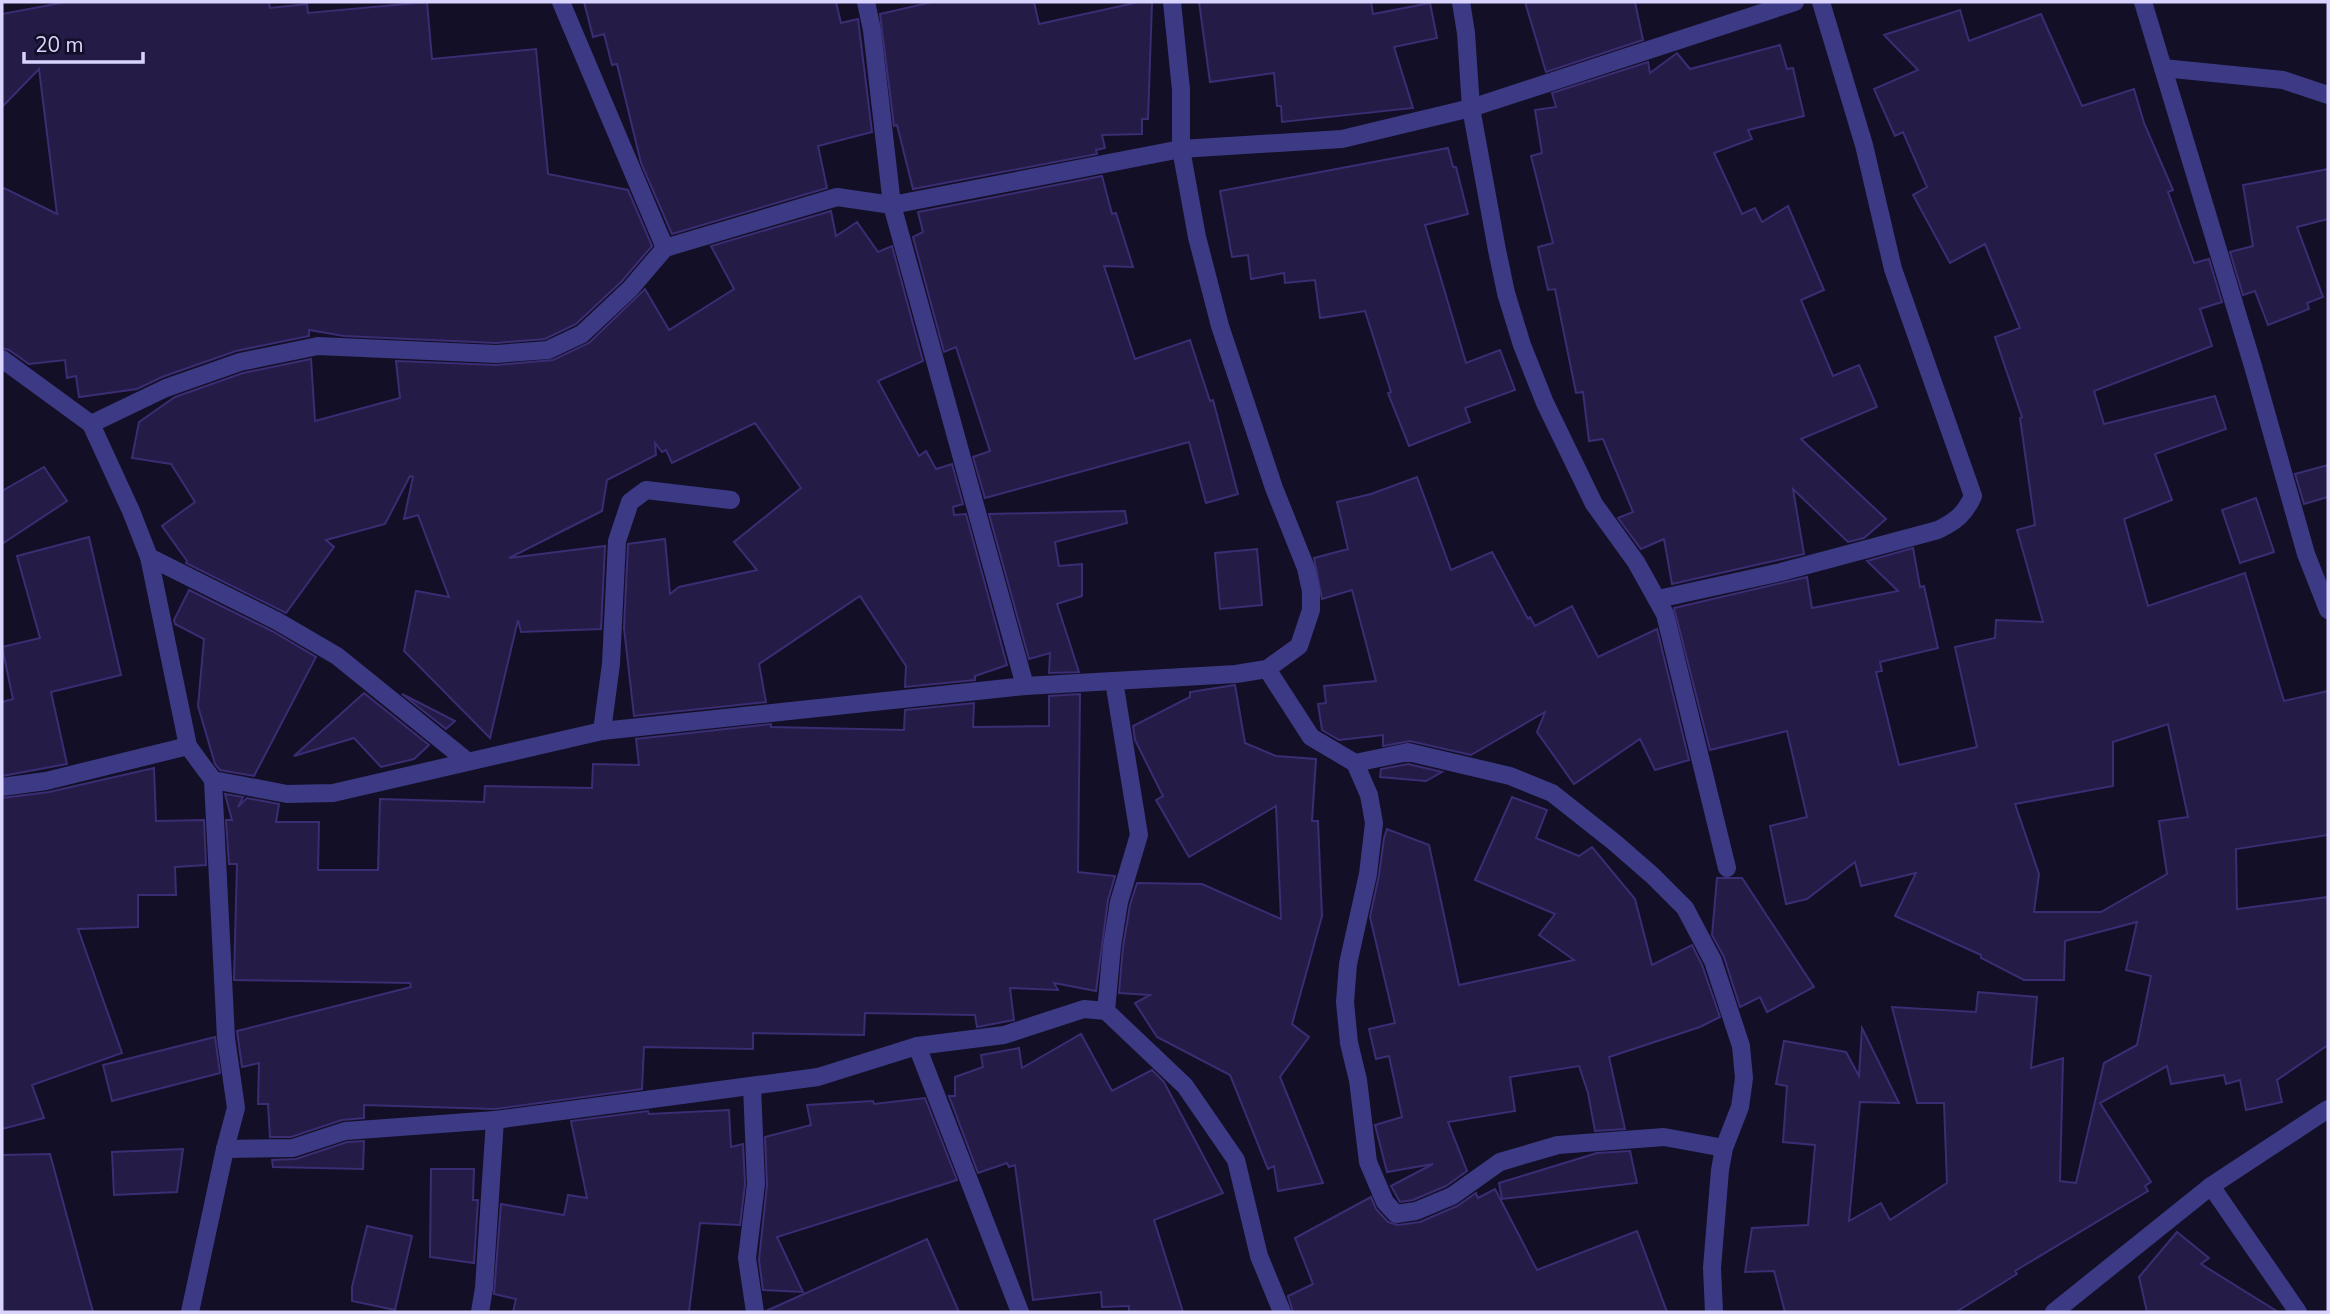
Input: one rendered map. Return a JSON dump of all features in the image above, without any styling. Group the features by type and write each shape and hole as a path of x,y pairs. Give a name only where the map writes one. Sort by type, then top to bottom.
{"street":[{"path":"561,2 665,248"},
{"path":"866,2 872,30 892,205 1025,686"},
{"path":"214,780 287,794 333,793 602,731 1025,686 1236,674 1267,669 1299,646 1311,610 1311,592 1306,568 1274,488 1220,326 1197,237 1181,149 1181,90 1172,2"},
{"path":"1461,2 1471,108 1506,293 1522,345 1545,403 1594,504 1636,562 1665,614 1727,868"},
{"path":"91,424 166,388 240,362 318,346 496,354 548,350 582,334 630,289 665,248 837,197 892,205 1181,149 1342,139 1471,108 1796,2"},
{"path":"1658,599 1781,572 1938,530 1955,522 1966,512 1973,496 1894,268 1864,145 1821,2"},
{"path":"2143,2 2253,366 2306,554 2328,610"},
{"path":"2163,68 2283,80 2328,95"},
{"path":"2,359 91,424 149,557 188,747 214,780 226,1038 236,1108 190,1312"},
{"path":"602,731 611,664 617,541 630,502 646,490 731,500"},
{"path":"149,557 277,621 337,656 467,761"},
{"path":"1267,669 1311,737 1355,763 1369,795 1374,823 1368,874 1348,964 1346,1021 1358,1080 1368,1162 1385,1202 1396,1214 1416,1211 1451,1196 1500,1162 1558,1145 1664,1138 1724,1148"},
{"path":"1106,1011 1119,902 1139,835 1114,681"},
{"path":"2,787 46,781 188,747"},
{"path":"1355,763 1408,752 1510,776 1552,793 1624,851 1685,908 1713,961 1741,1046 1744,1078 1740,1107 1724,1148 1720,1170 1713,1235 1714,1312"},
{"path":"225,1149 293,1148 345,1131 495,1120 818,1077 917,1046 1004,1035 1084,1009 1106,1011 1185,1086 1237,1160 1259,1256 1282,1312"},
{"path":"917,1046 1020,1312"},
{"path":"752,1086 756,1184 747,1258 755,1312"},
{"path":"2054,1312 2211,1186 2328,1109"},
{"path":"480,1312 495,1120"},
{"path":"2211,1186 2298,1312"}],"building":[{"path":"66,2 269,2 270,8 307,4 308,13 427,2 432,59 536,49 548,174 628,190 652,246 622,281 576,324 545,339 496,343 344,336 309,330 309,336 236,351 162,377 137,389 79,397 76,376 67,378 65,360 29,364 2,348 2,187 57,214 39,69 2,107 2,14"},
{"path":"584,2 836,2 841,23 858,19 872,132 818,146 827,188 672,234 641,163 617,64 612,65 604,34 593,37"},
{"path":"932,2 1034,2 1039,24 1139,2 1152,2 1148,119 1142,119 1142,134 1102,135 1105,148 1096,150 1097,154 913,189 897,125 894,126 880,14"},
{"path":"1199,2 1371,2 1373,14 1430,3 1437,38 1394,47 1413,108 1282,122 1281,106 1277,106 1274,73 1210,82"},
{"path":"1525,2 1635,2 1643,40 1546,72"},
{"path":"1960,10 1969,41 2041,14 2082,106 2134,89 2144,123 2173,190 2168,192 2194,263 2209,259 2222,302 2200,309 2212,346 2094,391 2104,424 2215,396 2226,429 2155,454 2172,500 2124,519 2148,606 2245,573 2284,701 2328,691 2328,835 2236,849 2237,909 2328,897 2328,1045 2277,1080 2282,1102 2246,1110 2240,1080 2226,1084 2224,1075 2171,1084 2167,1066 2100,1103 2151,1182 2145,1186 2148,1191 2015,1271 2017,1274 1956,1312 1785,1312 1774,1271 1745,1272 1752,1228 1808,1225 1815,1145 1783,1142 1787,1086 1776,1084 1784,1041 1846,1052 1859,1076 1862,1028 1899,1103 1860,1102 1849,1221 1881,1203 1890,1220 1947,1183 1944,1103 1917,1103 1892,1007 1976,1012 1978,992 2037,997 2031,1068 2063,1058 2060,1181 2076,1183 2104,1063 2137,1045 2151,976 2126,970 2137,922 2065,941 2064,980 2024,980 1981,958 1981,955 1895,916 1916,873 1861,886 1855,862 1807,899 1786,904 1770,826 1807,817 1787,731 1710,750 1674,608 1807,577 1812,608 1898,591 1867,561 1913,548 1920,587 1924,586 1938,648 1880,662 1882,671 1876,672 1899,765 1977,747 1955,647 1995,638 1996,620 2043,622 2017,530 2035,525 2020,418 2022,417 1995,337 2020,328 1985,244 1950,263 1913,195 1927,187 1903,132 1895,136 1874,89 1918,70 1884,35","holes":["2168,724 2188,817 2159,821 2167,874 2101,912 2034,912 2039,874 2015,804 2113,786 2113,742"]},
{"path":"1780,45 1787,69 1793,68 1804,116 1748,130 1752,139 1714,153 1742,214 1755,208 1762,222 1788,206 1824,290 1801,300 1833,376 1859,365 1877,407 1801,439 1886,519 1864,538 1848,542 1793,489 1804,554 1672,584 1664,539 1641,549 1618,518 1633,512 1603,439 1589,441 1583,392 1576,393 1555,289 1548,290 1538,247 1553,243 1531,156 1542,153 1535,110 1556,107 1552,93 1648,62 1650,73 1677,53 1690,69"},
{"path":"1448,148 1453,167 1456,167 1468,214 1425,225 1466,363 1500,350 1515,390 1465,408 1470,422 1409,446 1388,393 1391,392 1365,311 1320,318 1315,280 1285,283 1284,273 1251,279 1248,255 1232,257 1220,191"},
{"path":"2328,169 2328,219 2297,227 2323,297 2307,303 2309,309 2268,325 2255,291 2243,295 2230,252 2253,246 2243,185"},
{"path":"1102,176 1112,214 1116,213 1133,267 1104,266 1135,359 1190,340 1210,401 1213,400 1238,494 1206,503 1189,442 985,498 973,457 990,451 956,347 944,352 913,237 923,232 918,212"},
{"path":"831,211 836,236 857,222 878,252 892,246 923,361 878,381 919,456 926,451 936,469 952,464 963,504 953,507 954,515 966,514 1007,665 975,676 975,680 905,687 906,666 860,596 759,664 766,702 634,716 624,628 628,544 665,539 670,594 679,587 757,570 734,542 801,488 755,423 672,463 666,450 662,452 655,443 656,455 607,480 602,511 509,558 605,546 601,629 521,632 518,620 490,738 404,651 416,591 449,597 418,515 404,519 413,477 410,476 385,524 326,540 334,547 286,613 186,563 162,526 195,502 171,464 132,458 139,422 175,397 243,373 311,359 315,421 400,398 396,361 496,365 553,360 589,343 645,289 669,330 734,289 711,246"},
{"path":"2328,465 2328,497 2304,504 2295,474"},
{"path":"44,467 67,501 2,544 2,491"},
{"path":"1417,477 1451,570 1492,552 1528,619 1530,617 1535,626 1572,606 1598,657 1657,629 1689,760 1655,770 1640,739 1574,784 1537,732 1545,712 1471,755 1410,741 1383,746 1383,735 1339,740 1322,730 1318,704 1326,703 1324,686 1376,681 1352,590 1322,599 1314,558 1348,549 1337,502 1371,494"},
{"path":"2256,498 2274,552 2240,563 2222,510"},
{"path":"1125,511 1127,523 1055,542 1059,566 1082,564 1082,596 1057,604 1079,672 1049,673 1050,653 1029,659 989,514"},
{"path":"89,537 121,675 51,692 67,764 2,776 2,702 13,699 2,647 40,638 17,556"},
{"path":"1257,549 1262,605 1220,609 1215,553"},
{"path":"189,590 272,631 316,657 254,776 220,770 215,764 198,706 204,639 175,624 174,620"},
{"path":"1235,685 1245,743 1276,756 1316,759 1312,821 1318,821 1322,916 1292,1024 1309,1037 1280,1077 1323,1183 1278,1191 1274,1166 1268,1169 1230,1075 1157,1037 1135,1003 1150,995 1119,993 1123,947 1130,905 1137,883 1202,884 1281,919 1276,806 1189,857 1156,800 1163,796 1135,740 1133,726 1190,697 1190,692"},
{"path":"364,693 429,745 414,759 381,767 354,738 294,756"},
{"path":"402,694 455,721 446,729"},
{"path":"1080,694 1078,872 1115,876 1108,900 1096,991 1054,983 1058,990 1010,988 1014,1020 977,1027 975,1015 865,1013 864,1035 753,1033 753,1049 644,1047 642,1089 495,1109 364,1105 364,1118 342,1120 291,1137 270,1137 268,1104 258,1104 259,1063 242,1067 237,1031 411,987 410,983 234,980 237,864 229,864 226,820 232,820 225,794 243,797 238,807 247,798 279,804 276,822 319,822 318,870 378,870 380,799 484,802 485,786 592,788 593,764 639,765 636,739 771,724 771,727 904,730 905,710 974,703 973,727 1049,726 1049,696"},
{"path":"1408,764 1442,772 1426,781 1380,777 1381,769"},
{"path":"154,768 156,821 204,820 206,865 175,867 176,895 138,895 138,927 78,929 122,1053 32,1085 44,1118 2,1129 2,798 49,792"},
{"path":"1512,797 1547,810 1536,838 1579,856 1592,847 1635,899 1652,965 1692,945 1720,1017 1700,1027 1609,1057 1625,1129 1595,1131 1588,1093 1579,1066 1510,1077 1515,1111 1448,1122 1467,1171 1446,1186 1413,1200 1400,1202 1391,1186 1433,1164 1387,1172 1375,1125 1402,1117 1389,1056 1376,1059 1369,1029 1395,1023 1370,917 1384,838 1387,829 1429,845 1459,985 1574,960 1539,935 1555,914 1475,880"},
{"path":"1717,878 1742,878 1814,987 1767,1012 1760,997 1740,1007 1724,957 1712,935"},
{"path":"1081,1034 1112,1091 1152,1070 1164,1082 1223,1193 1154,1220 1183,1312 1129,1312 1129,1306 1102,1307 1101,1292 1033,1300 1015,1165 1009,1167 1007,1163 978,1173 949,1096 955,1096 955,1077 983,1067 981,1055 1019,1048 1022,1068"},
{"path":"215,1037 220,1073 112,1101 103,1065"},
{"path":"925,1098 957,1180 777,1237 803,1292 763,1290 759,1260 767,1185 765,1137 811,1125 807,1105 873,1101 874,1104"},
{"path":"729,1110 731,1147 743,1144 745,1184 740,1225 700,1223 689,1312 513,1312 516,1299 494,1294 501,1204 564,1215 568,1195 587,1198 571,1121 648,1111 649,1114"},
{"path":"364,1141 363,1169 273,1167 272,1160 296,1159 347,1142"},
{"path":"183,1149 177,1192 114,1195 112,1152"},
{"path":"1630,1151 1637,1183 1502,1199 1499,1183 1597,1153"},
{"path":"50,1154 93,1312 2,1312 2,1155"},
{"path":"431,1169 474,1169 473,1200 478,1200 474,1263 430,1257"},
{"path":"1495,1189 1537,1270 1637,1231 1667,1312 1293,1312 1288,1296 1313,1284 1295,1238 1371,1197 1376,1209 1388,1222 1398,1225 1420,1222 1457,1206 1476,1193 1478,1198"},
{"path":"367,1226 412,1236 395,1310 352,1301 352,1287"},
{"path":"2177,1232 2209,1258 2201,1264 2278,1312 2147,1312 2139,1277"},
{"path":"927,1239 959,1312 766,1312 766,1311"}]}
